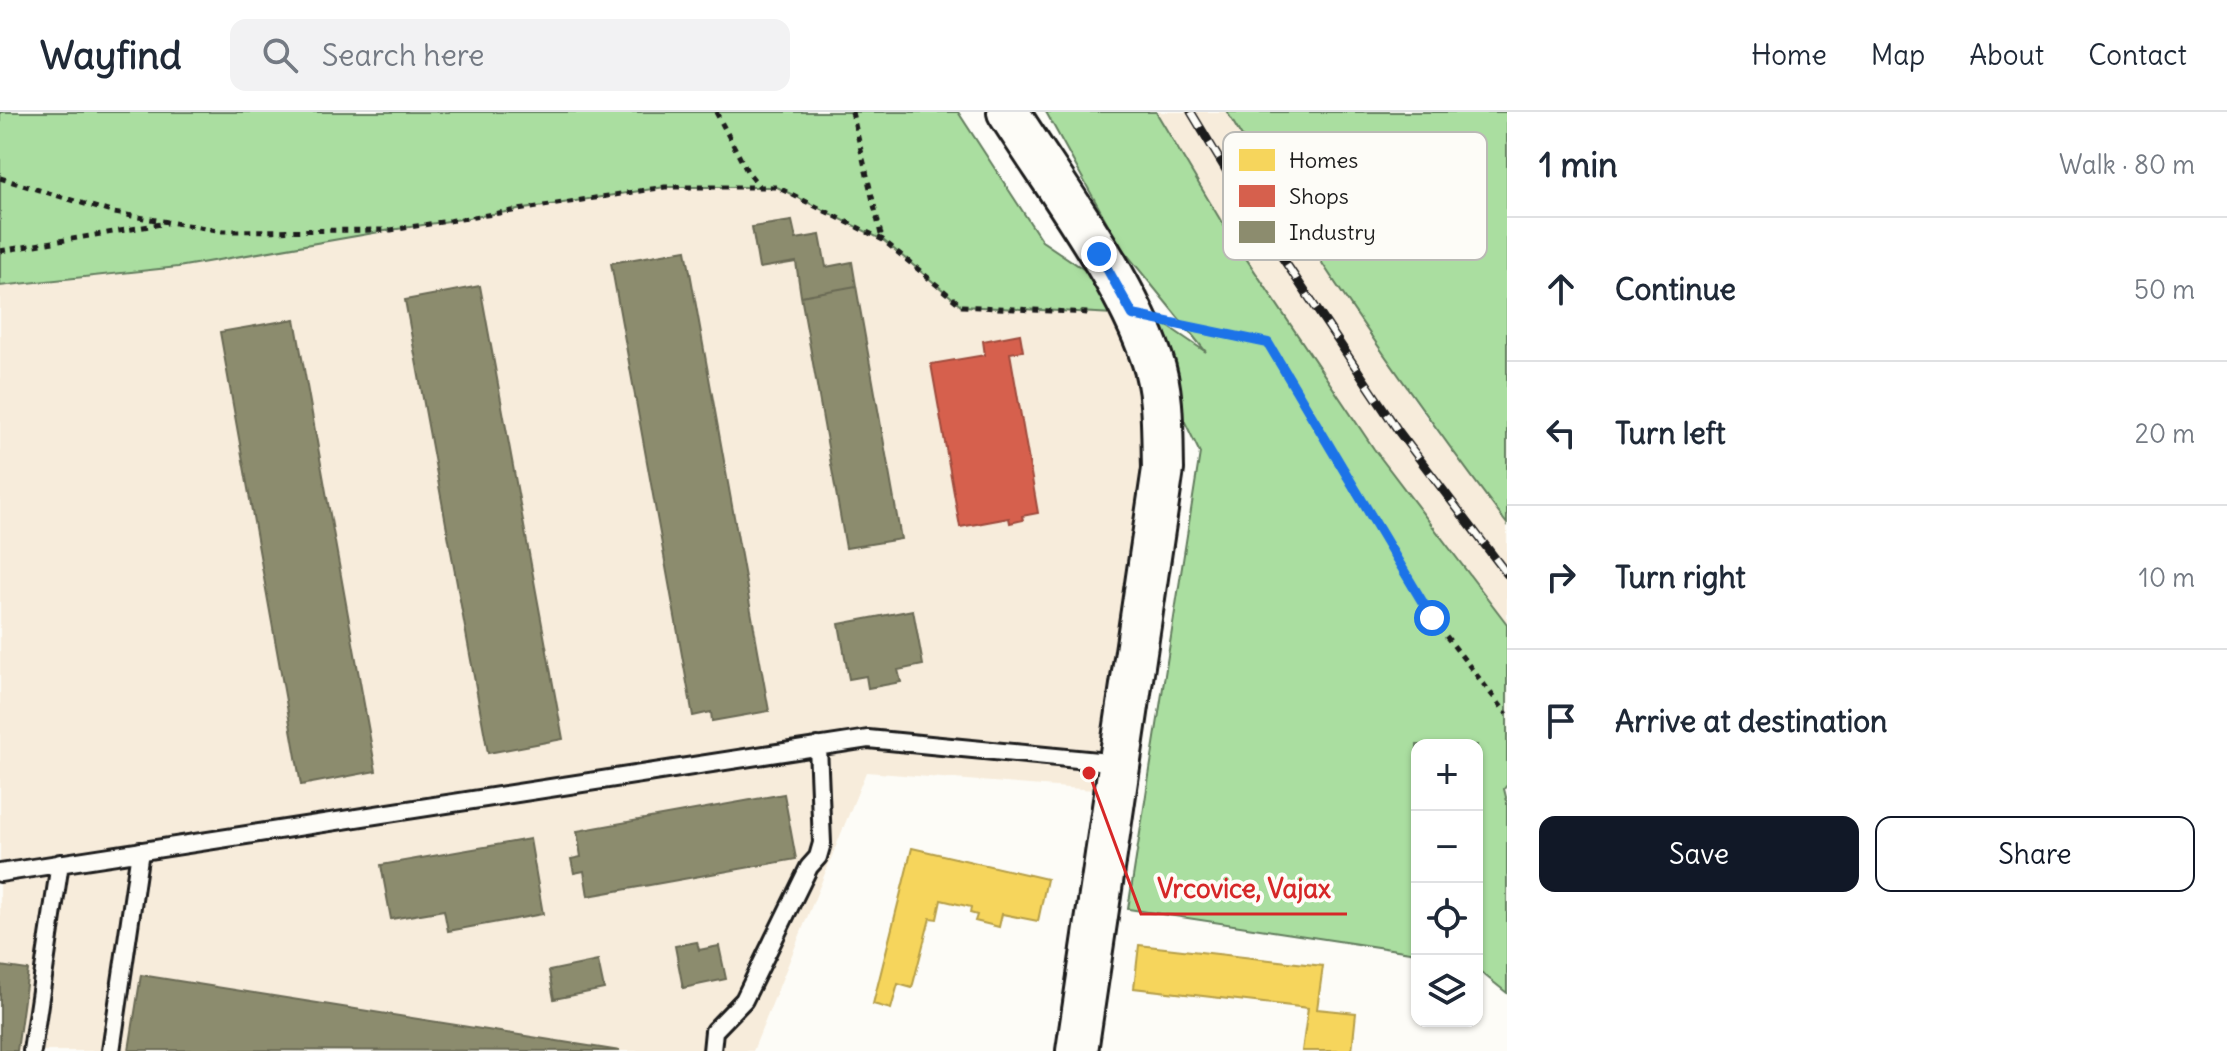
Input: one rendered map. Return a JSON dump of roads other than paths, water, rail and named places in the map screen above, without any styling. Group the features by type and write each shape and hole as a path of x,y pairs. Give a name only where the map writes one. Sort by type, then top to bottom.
{"street":[{"path":"1008,112 1099,254 1133,315 1153,362 1161,413 1163,469 1077,1051"}],"lane":[{"path":"0,873 868,739 1121,763"},
{"path":"712,1051 714,1031 744,1000 809,867 818,857 822,843 818,746"},
{"path":"111,1051 140,851"},
{"path":"32,1051 60,863"}],"railway":[{"path":"1191,112 1223,165"},
{"path":"1284,260 1399,432 1507,574"}],"place":[{"name":"Vrcovice, Vajax","path":"1089,773"}]}
